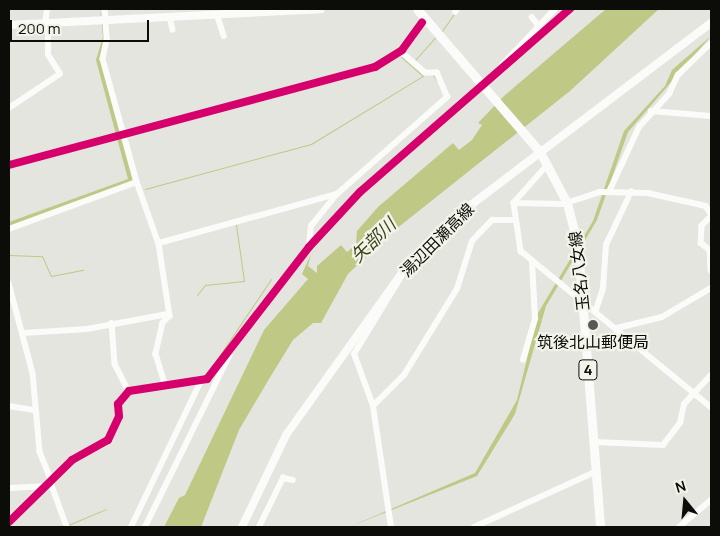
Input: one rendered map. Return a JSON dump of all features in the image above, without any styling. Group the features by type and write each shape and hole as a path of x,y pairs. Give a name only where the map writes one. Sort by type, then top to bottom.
{"main road":[{"path":"9,25 170,17 187,12 217,14 321,9"},
{"name":"玉名八女線","path":"417,9 539,150 567,203 578,246 581,298 595,442 595,472 600,527"},
{"name":"湯辺田瀬高線","path":"242,527 286,435 402,273 467,208 539,150 711,23"}],"street":[{"path":"9,108 12,100 60,74 48,56 47,9"},
{"path":"104,9 103,59 120,135 159,243 168,314 156,354 165,383"},
{"path":"131,527 201,380 232,349 309,247 383,169 484,86 513,49 539,26 554,9"},
{"path":"492,77 570,9"},
{"path":"217,14 224,36"},
{"path":"170,17 173,30"},
{"path":"532,17 539,26"},
{"path":"9,165 375,67 400,52 422,22"},
{"path":"604,192 629,146 651,112 669,94 678,75 711,43"},
{"path":"309,247 311,226 337,194 448,97 437,73 425,73 400,52"},
{"path":"651,112 711,116"},
{"path":"548,165 514,203 514,220 521,251 596,310 711,407"},
{"path":"9,229 137,182"},
{"path":"514,203 567,203 604,192 631,192 706,206 711,216 702,226 700,243 710,250 711,270"},
{"path":"596,310 603,288 606,245 631,192"},
{"path":"159,243 337,194"},
{"path":"373,406 404,375 457,289 472,241 492,220 514,220"},
{"path":"523,360 534,319 532,261"},
{"path":"391,527 373,406 354,354 402,273"},
{"path":"9,283 23,333 40,452 67,527"},
{"path":"617,328 662,317 711,288"},
{"path":"23,333 112,323 168,314"},
{"path":"112,323 116,364 129,391"},
{"path":"145,527 232,349"},
{"path":"595,442 663,445 680,423 684,404 695,395 711,375"},
{"path":"9,522 72,460 108,440 119,416 118,404 129,391 165,383 201,380"},
{"path":"9,406 35,410"},
{"path":"474,527 595,472"},
{"path":"259,527 283,478 293,480"},
{"path":"9,488 44,486"},
{"path":"679,527 711,500"}],"water":[{"path":"100,9 106,35 100,60 133,182 9,226 9,222 128,179 96,60 103,37"},
{"name":"矢部川","path":"606,9 659,9 570,91 391,233 348,274 321,323 313,323 293,340 239,430 201,527 164,527 179,498 185,495 264,330 308,279 302,274 311,254 308,266 317,273 317,266 341,245 347,252 356,244 357,231 378,207 453,143 459,150 472,140 482,125 478,123 504,96"},
{"path":"711,36 628,132 597,220 546,306 515,414 477,476 349,527 475,473 517,400 538,313 593,221 624,131 665,86 672,70"}],"waterway":[{"path":"442,31 454,14"},
{"path":"415,60 435,38"},
{"path":"145,189 311,144 423,76 401,57"},
{"path":"433,75 438,82"},
{"path":"343,185 417,120"},
{"path":"197,295 205,285 244,281 236,225"},
{"path":"9,255 42,256 51,276 83,270"},
{"path":"205,377 271,279"},
{"path":"186,407 196,385"},
{"path":"68,525 106,509"},
{"path":"57,527 63,525"}],"cycle path":[{"path":"9,522 72,460 108,440 119,416 118,404 129,391 207,379 309,247 360,192 570,9"},
{"path":"9,165 375,67 402,50 422,22"}],"place":[{"name":"筑後北山郵便局","path":"593,325"}]}
